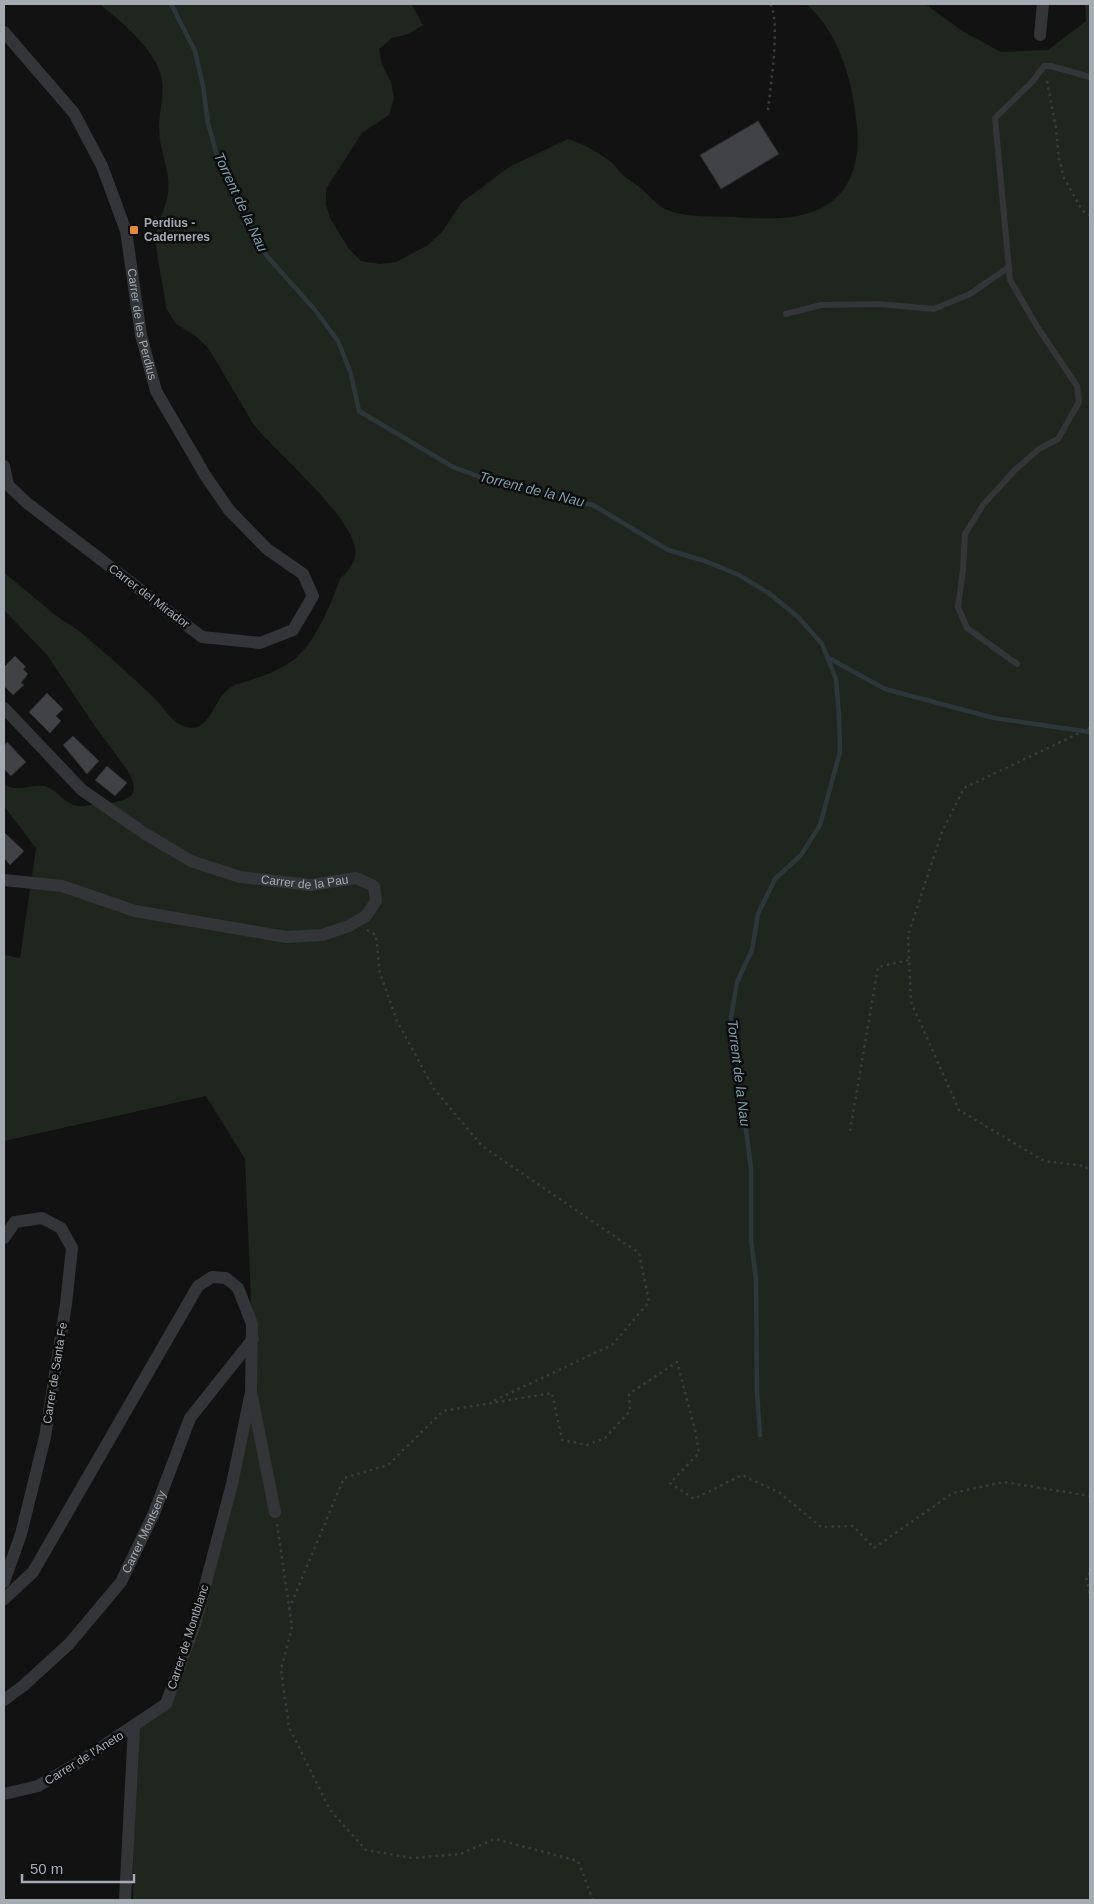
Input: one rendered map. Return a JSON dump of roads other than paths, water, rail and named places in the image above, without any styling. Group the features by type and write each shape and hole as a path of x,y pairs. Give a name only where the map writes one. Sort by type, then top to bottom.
{"street":[{"path":"1040,35 1043,4"},
{"name":"Carrer de les Perdius","path":"4,32 74,113 102,166 126,232 141,335 156,392 205,475 229,510 267,549 303,574 313,596"},
{"name":"Carrer del Mirador","path":"4,466 8,485 27,503 202,637 260,643 293,630 313,596"},
{"name":"Carrer de la Pau","path":"4,708 82,790 144,833 191,861 240,877 312,885 356,878 374,886 376,901 366,916 354,923 322,935 286,937 135,911 62,886 4,880"},
{"name":"Carrer de Santa Fe","path":"4,1238 15,1222 42,1218 61,1228 72,1248 66,1304 44,1437 21,1534 4,1582"},
{"name":"Carrer de Montblanc","path":"4,1599 32,1572 198,1286 212,1277 226,1278 238,1288 252,1324 251,1392 232,1484 195,1624 166,1704 134,1727"},
{"name":"Carrer Montseny","path":"4,1700 23,1686 69,1644 121,1582 154,1513 190,1418 253,1339"},
{"name":"Carrer de Montblanc","path":"251,1392 275,1512"},
{"path":"125,1900 134,1727"},
{"name":"Carrer de l'Aneto","path":"4,1794 38,1786 134,1727"}],"lane":[{"path":"1017,664 967,628 958,607 965,534 983,506 1015,470 1039,449 1058,439 1079,402 1077,386 1038,328 1010,280 995,118 1033,81 1044,66 1051,66 1090,77"},
{"path":"786,314 821,305 879,304 934,309 970,294 1009,268"}],"waterway":[{"name":"Torrent de la Nau","path":"171,4 195,51 203,86 208,123 218,159 266,255 315,310 338,341 351,374 359,411 453,467 488,480 593,505 668,550 705,561 739,575 770,594 798,617 822,644 836,679 840,752 820,825 801,855 775,879 758,914 752,950 737,982 731,1018 751,1168 751,1240 756,1279 757,1392 760,1435"},
{"path":"827,657 885,689 994,718 1090,732"}],"place":[{"name":"Perdius - Caderneres","path":"134,230"}]}
